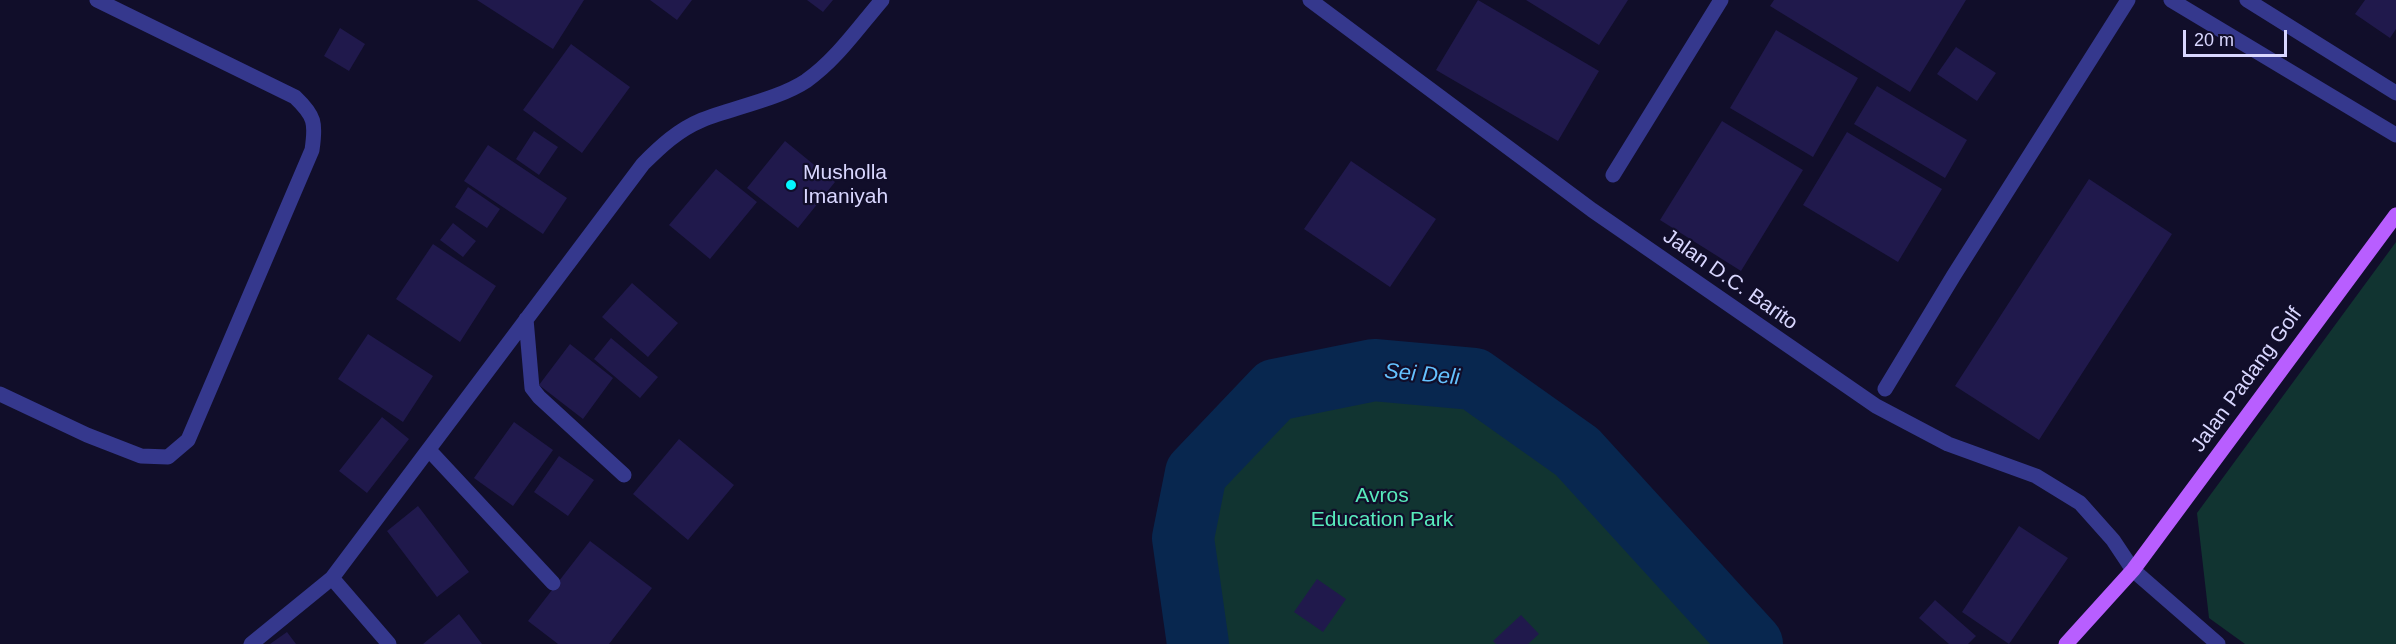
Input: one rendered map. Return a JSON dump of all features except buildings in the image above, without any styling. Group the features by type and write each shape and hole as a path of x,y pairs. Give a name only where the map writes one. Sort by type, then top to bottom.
{"main road":[{"name":"Jalan Padang Golf","path":"2067,644 2133,570 2396,215"}],"street":[{"path":"0,394 87,435 141,456 168,457 188,440 312,150 315,130 309,111 295,97 97,0"},
{"path":"251,644 332,578 643,164 668,139 700,121 805,82 835,56 882,0"},
{"name":"Jalan D.C. Barito","path":"1310,0 1592,210 1876,406 1948,444 2036,476 2080,503 2113,540 2133,570 2218,644"},
{"path":"1612,175 1721,0"},
{"path":"1885,389 1960,265 2128,0"},
{"path":"2171,0 2396,135"},
{"path":"2247,0 2396,93"},
{"path":"526,319 532,388 624,475"},
{"path":"429,450 553,583"},
{"path":"332,578 389,644"}],"green space":[{"path":"2396,242 2396,644 2245,644 2209,618 2197,513"},
{"name":"Avros Education Park","path":"1374,370 1474,379 1542,427 1651,533 1756,644 1198,644 1185,548 1196,473 1275,390"}],"waterway":[{"name":"Sei Deli","path":"1198,644 1183,538 1196,473 1275,390 1374,370 1474,379 1577,452 1752,644"}],"place":[{"name":"Musholla Imaniyah","path":"791,185"}]}
